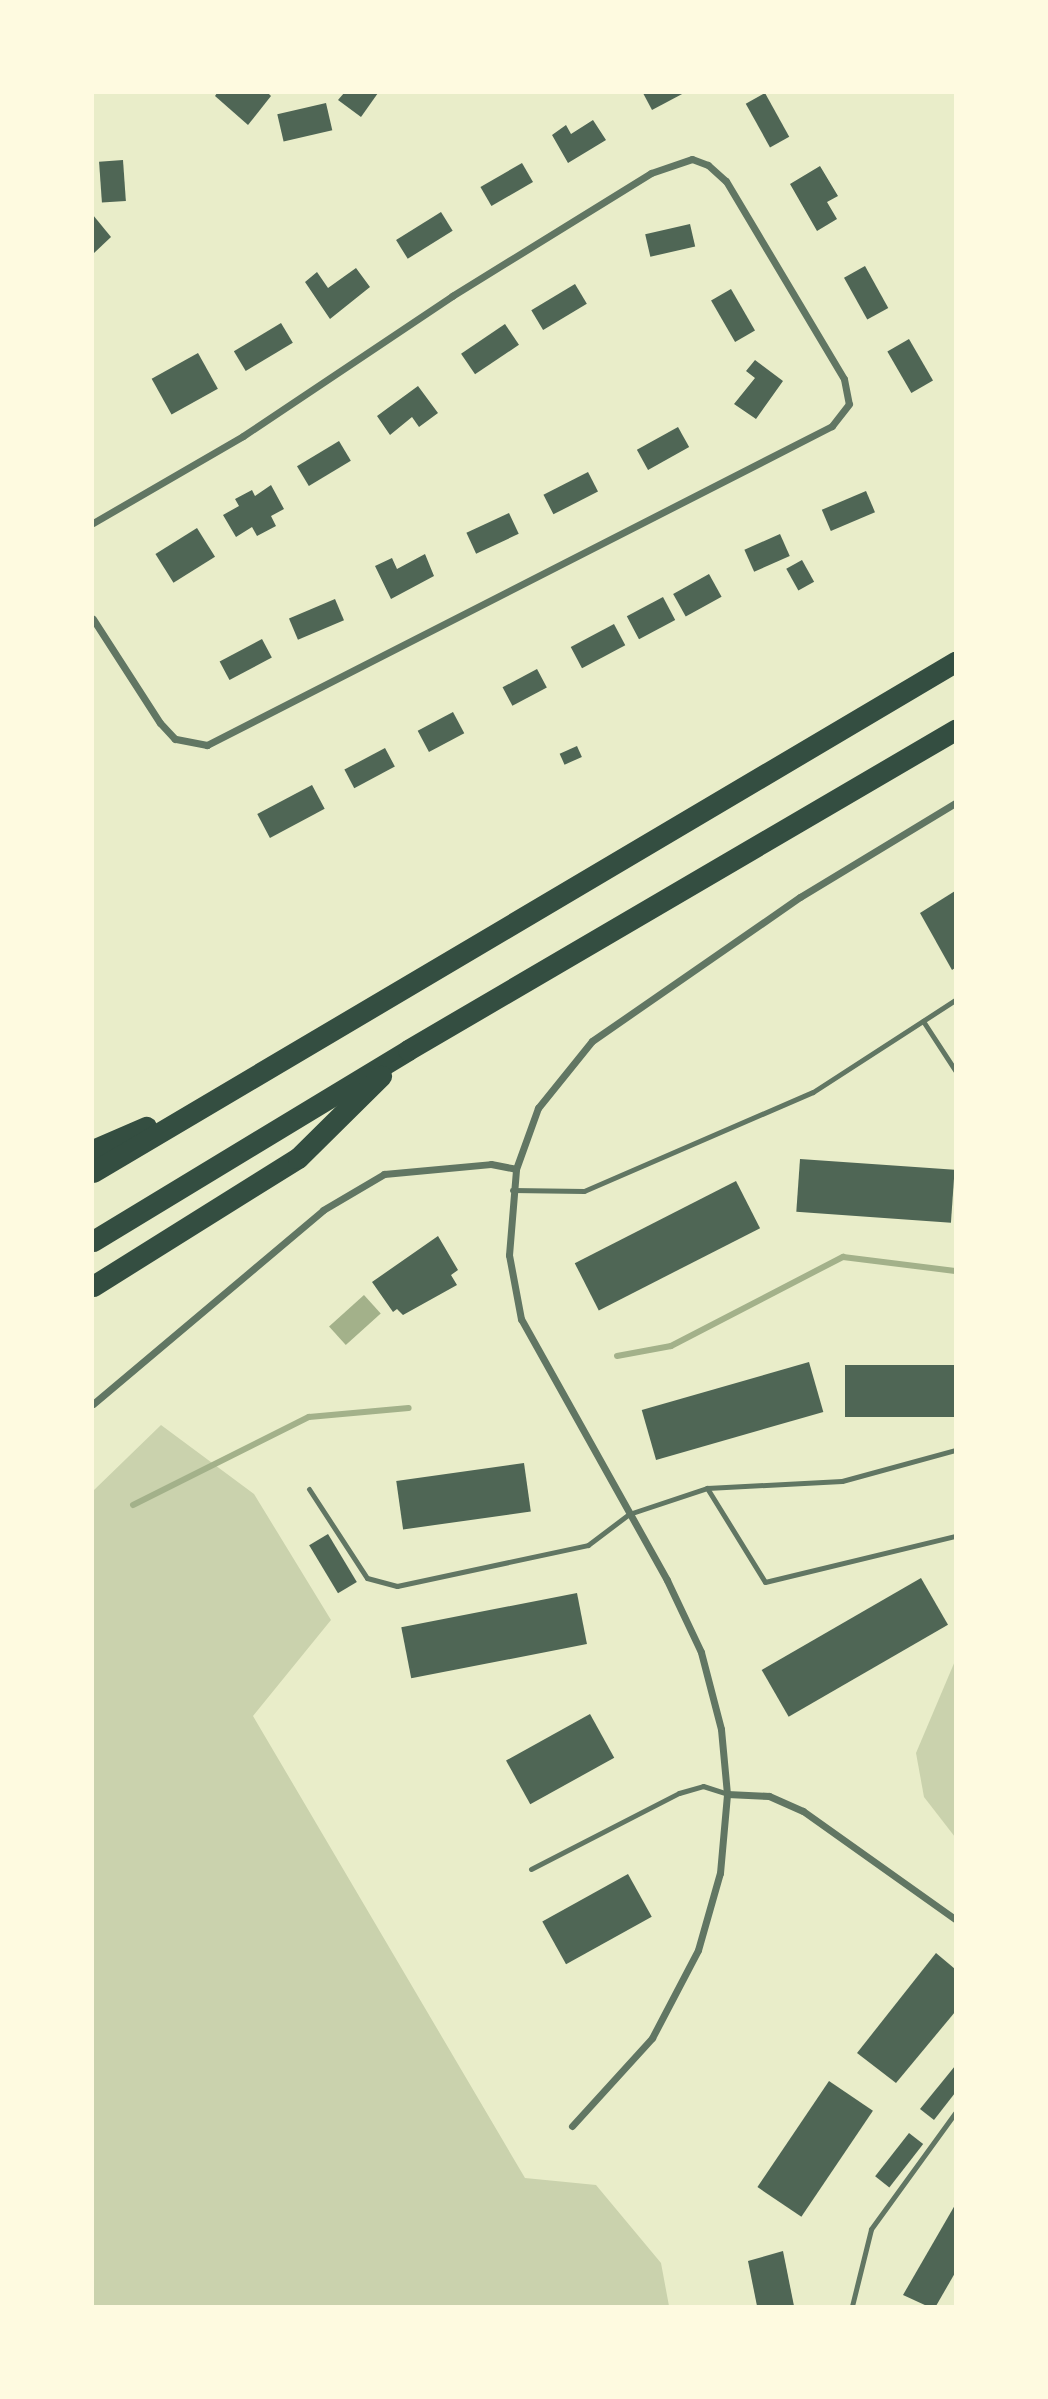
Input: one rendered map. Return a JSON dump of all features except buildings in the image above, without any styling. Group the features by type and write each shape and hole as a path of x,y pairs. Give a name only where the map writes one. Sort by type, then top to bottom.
{"highway":[{"path":"93,1172 955,662"},
{"path":"93,1241 408,1050 955,730"},
{"path":"93,1286 298,1158 408,1050"},
{"path":"93,1150 222,1094"}],"street":[{"path":"93,523 243,436 452,296 651,173 692,159 708,165 726,181 844,379 849,404 832,426 230,737 207,745 189,745 175,739 160,723 93,619"},
{"path":"572,2126 652,2038 698,1950 720,1873 727,1794 721,1729 701,1652 629,1514 521,1319 509,1255 512,1190 516,1169 538,1108 592,1041 800,897 955,803"},
{"path":"93,1404 313,1219 384,1174 491,1164 516,1169"},
{"path":"727,1794 769,1796 803,1811 955,1919"}],"lane":[{"path":"512,1190 584,1191 813,1092 955,1000"},
{"path":"923,1021 955,1070"},
{"path":"309,1489 359,1569 367,1577 397,1586 588,1545 629,1514 707,1488 842,1481 955,1450"},
{"path":"707,1488 765,1582 955,1536"},
{"path":"531,1869 679,1793 703,1786 727,1794"},
{"path":"852,2306 871,2229 955,2113"}],"shaded area":[{"path":"364,1295 381,1314 346,1345 329,1326"},
{"path":"161,1425 254,1494 331,1620 253,1716 525,2178 596,2185 661,2263 669,2306 93,2306 93,1491"},
{"path":"955,1661 955,1837 924,1797 916,1753"}],"waterway":[{"path":"617,1356 671,1346 843,1257 955,1271"},
{"path":"133,1505 309,1417 409,1408"}]}
